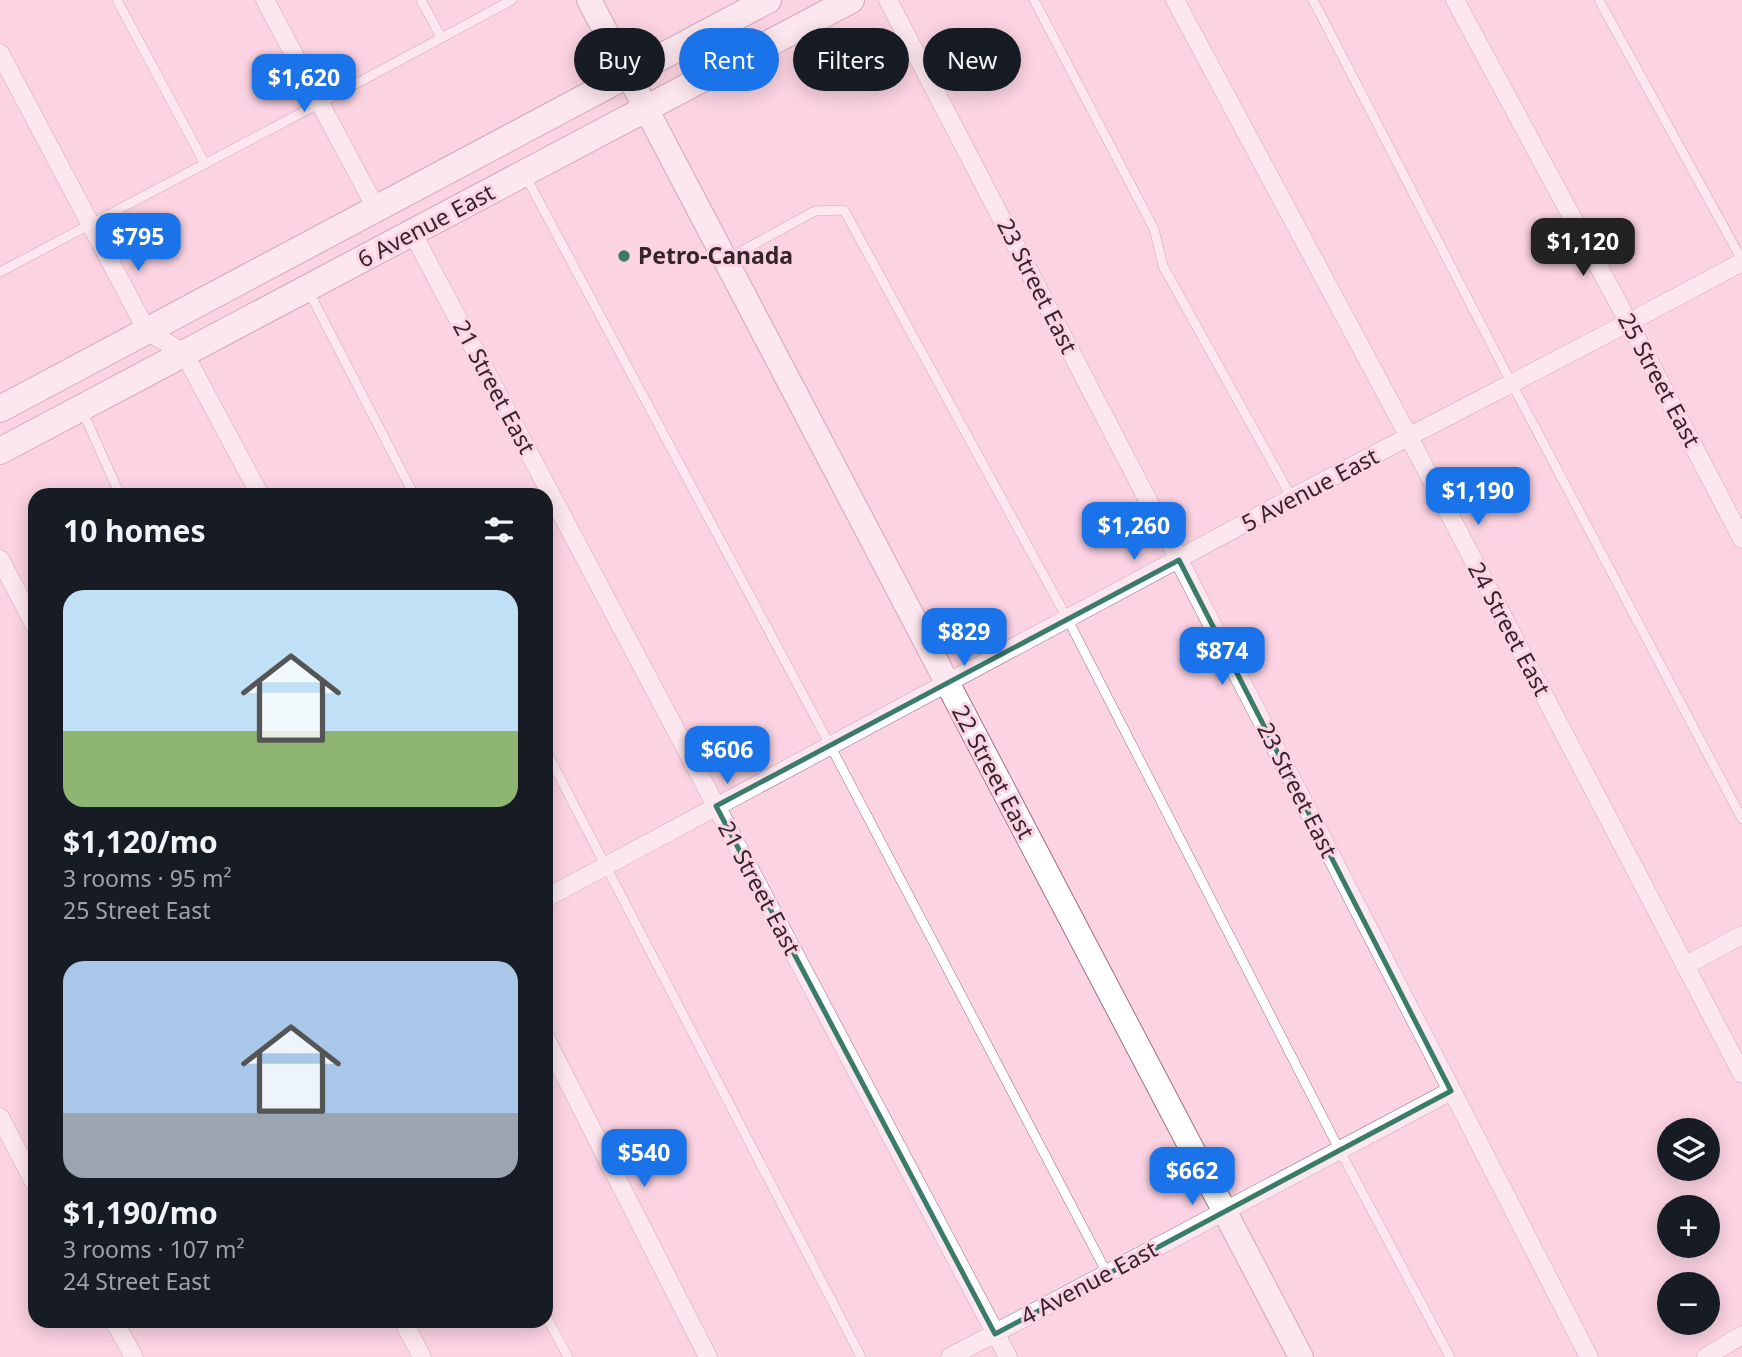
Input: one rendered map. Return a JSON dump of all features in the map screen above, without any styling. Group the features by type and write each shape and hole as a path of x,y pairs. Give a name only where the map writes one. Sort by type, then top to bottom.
{"main road":[{"name":"6 Avenue East","path":"665,55 768,0"},
{"name":"6 Avenue East","path":"0,451 851,0"},
{"name":"6 Avenue East","path":"0,409 597,91"}],"street":[{"path":"265,0 377,210"},
{"name":"22 Street East","path":"589,0 603,28"},
{"name":"23 Street East","path":"888,0 1589,1357"},
{"name":"24 Street East","path":"1175,0 1409,437 1742,1074"},
{"name":"25 Street East","path":"1455,0 1742,539"},
{"path":"0,53 147,331 184,353 256,488"},
{"name":"22 Street East","path":"635,91 1301,1357"},
{"name":"21 Street East","path":"413,234 548,488"},
{"name":"5 Avenue East","path":"553,894 831,747 1066,618 1742,261"},
{"name":"21 Street East","path":"553,498 1008,1357"},
{"path":"0,559 28,613"},
{"path":"1685,966 1742,935"},
{"path":"553,1053 708,1357"},
{"name":"4 Avenue East","path":"950,1357 1451,1091"},
{"path":"0,1117 28,1167"},
{"path":"118,1328 134,1357"},
{"path":"407,1328 422,1357"},
{"path":"1706,1357 1742,1335"}],"lane":[{"path":"117,0 205,164"},
{"path":"421,0 441,37"},
{"path":"0,272 512,0"},
{"path":"1034,0 1154,229 1163,266 1292,498"},
{"path":"1313,0 1512,384 1742,818"},
{"path":"1599,0 1742,261"},
{"path":"524,173 831,747 1107,1273"},
{"path":"725,260 815,211 844,210 1066,618 1339,1149 1450,1357"},
{"path":"307,288 410,488"},
{"path":"82,408 117,488"},
{"path":"553,764 861,1357"},
{"path":"552,1328 568,1357"}],"highlighted area":[{"path":"1179,560 1451,1091 995,1334 716,806"}],"place":[{"name":"Petro-Canada","path":"624,256"}]}
